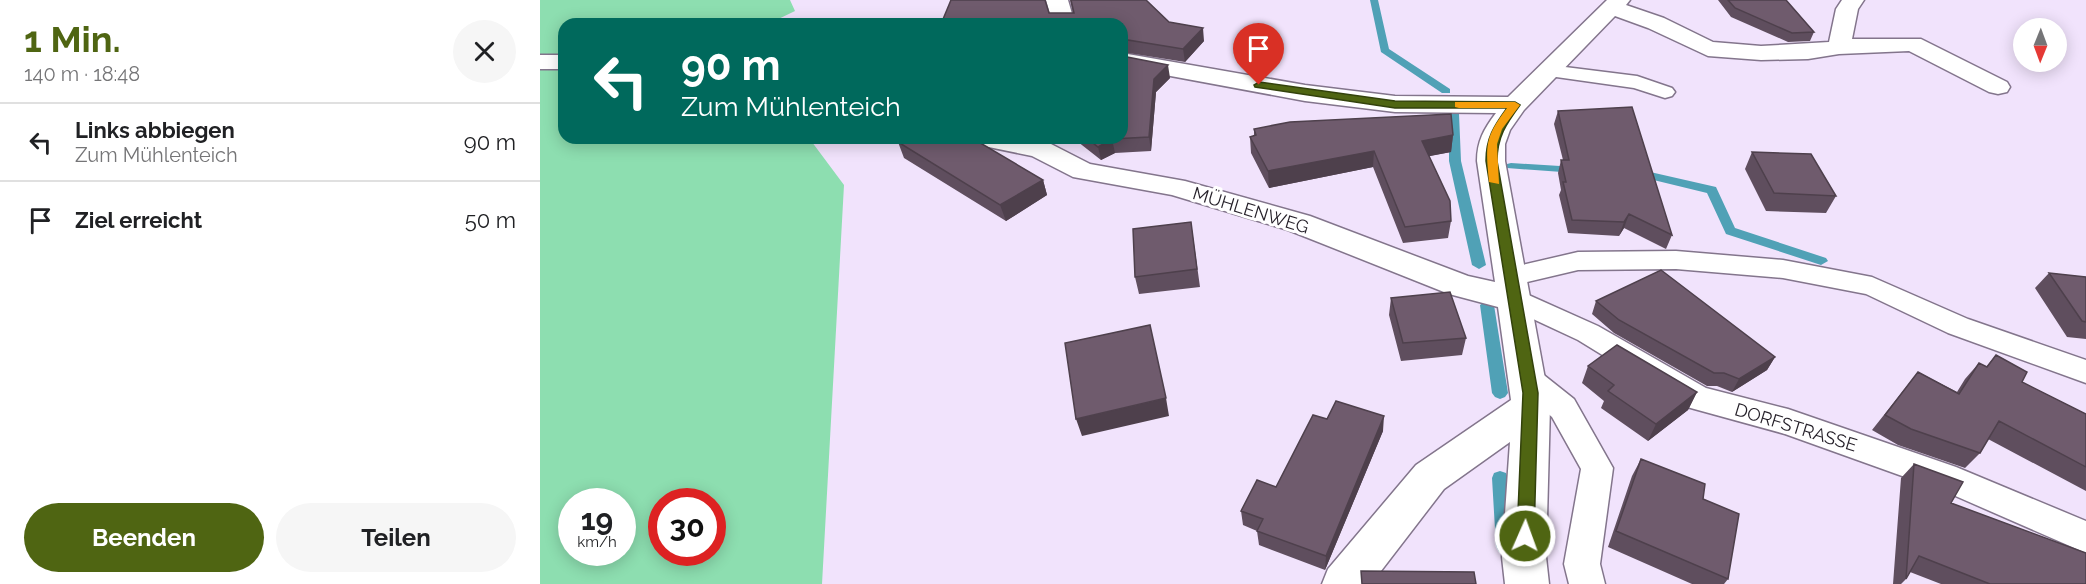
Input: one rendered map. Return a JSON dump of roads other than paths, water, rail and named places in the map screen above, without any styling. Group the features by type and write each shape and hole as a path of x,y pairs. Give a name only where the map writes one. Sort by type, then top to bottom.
{"street":[{"path":"1057,0 1062,18"},
{"path":"1839,47 1847,9 1853,0"},
{"path":"1527,584 1524,557 1530,393 1491,161 1491,144 1497,129 1515,105 1615,4 1708,49 1761,53 1808,52 1839,47 1912,44 1998,87"},
{"path":"1128,61 1305,93 1395,104 1515,105"},
{"path":"540,62 558,62"},
{"name":"MÜHLENWEG","path":"1012,144 1041,150 1083,171 1175,187 1299,223 1461,286 1512,288"},
{"path":"1344,584 1430,477 1530,393"}],"lane":[{"path":"1549,71 1637,82 1665,92"},
{"path":"1512,288 1578,261 1677,260 1783,269 1872,286 1958,326 2086,372"},
{"name":"DORFSTRASSE","path":"1512,288 1698,398 1788,422 1956,481 2086,537"},
{"path":"1530,393 1563,408 1597,468 1582,564 1587,584"}],"waterway":[{"path":"1374,0 1384,50 1446,91"},
{"path":"1454,114 1455,161 1479,265"},
{"path":"1511,166 1576,170"},
{"path":"1637,173 1712,190 1730,231 1821,261"},
{"path":"1487,305 1500,393"},
{"path":"1500,478 1505,546"}]}
